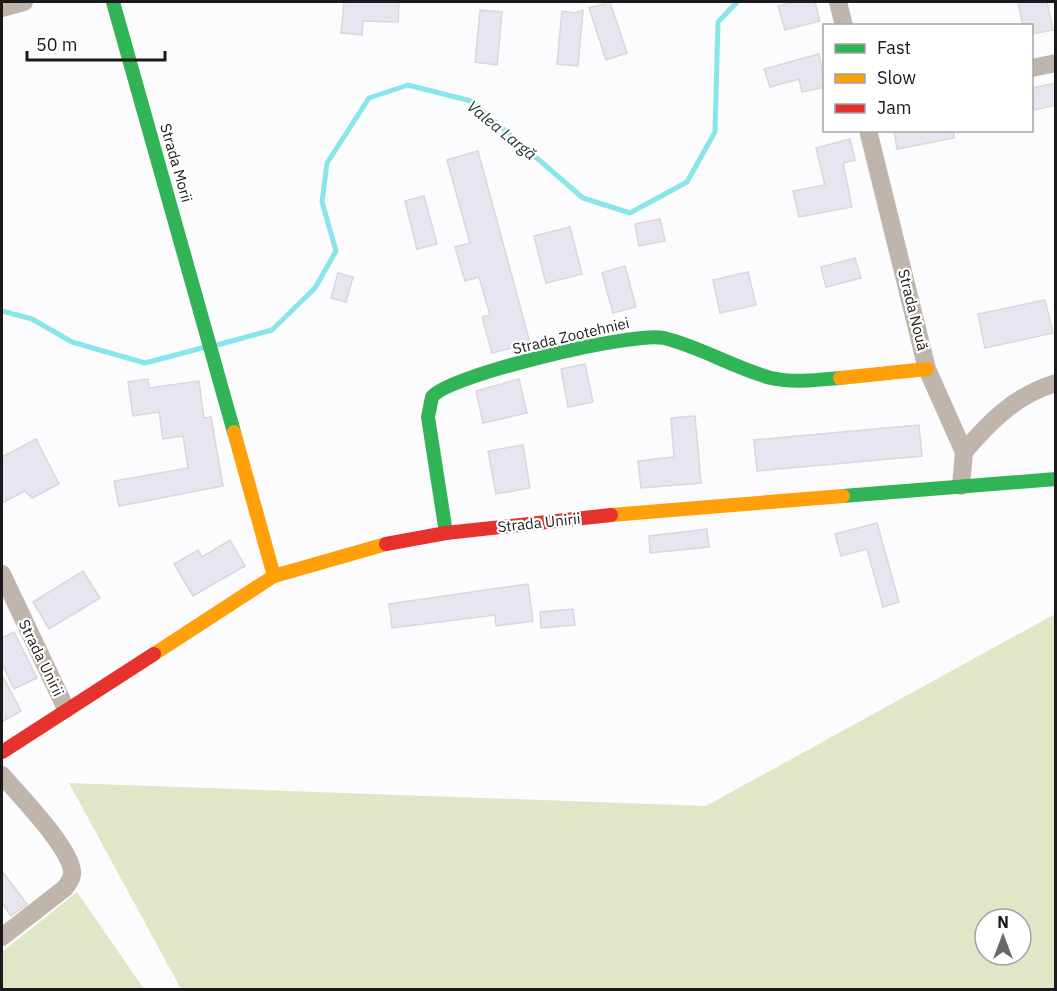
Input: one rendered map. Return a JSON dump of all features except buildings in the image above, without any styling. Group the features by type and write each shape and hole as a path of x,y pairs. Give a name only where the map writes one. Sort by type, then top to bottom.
{"street":[{"path":"2,8 24,2"},
{"name":"Strada Morii","path":"113,2 274,576"},
{"path":"838,2 844,24"},
{"path":"1033,68 1056,63"},
{"name":"Strada Nouă","path":"868,132 927,369 964,452 961,486"},
{"name":"Strada Zootehniei","path":"446,533 428,417 429,399 437,390 463,378 619,340 647,337 662,337 772,378 804,381 927,369"},
{"path":"964,452 992,420 1033,390 1056,383"},
{"name":"Strada Unirii","path":"2,752 274,576 383,544 446,533 622,514 1056,479"},
{"name":"Strada Unirii","path":"2,574 66,709"},
{"path":"2,775 58,842 72,868 72,877 65,888 2,937"}],"green space":[{"path":"1055,614 1055,989 181,989 69,783 706,806"},
{"path":"77,892 144,989 2,989 2,952"}],"waterway":[{"name":"Valea Largă","path":"217,345 272,330 315,288 336,251 322,202 327,163 369,98 408,85 471,101 583,198 630,213 687,182 715,132 718,22 737,2"},
{"name":"Valea Largă","path":"2,311 32,319 72,342 145,363 202,348"}],"traffic: fast":[{"path":"113,2 234,432"},
{"path":"446,533 428,417 432,397 445,388 505,367 543,357 618,341 646,338 664,338 678,342 744,369 779,380 840,378"},
{"path":"843,496 1056,479"}],"traffic: slow":[{"path":"840,378 927,369"},
{"path":"234,432 274,576"},
{"path":"611,515 843,496"},
{"path":"154,654 274,576 386,544"}],"traffic: jam":[{"path":"386,544 446,533 611,515"},
{"path":"2,752 154,654"}]}
